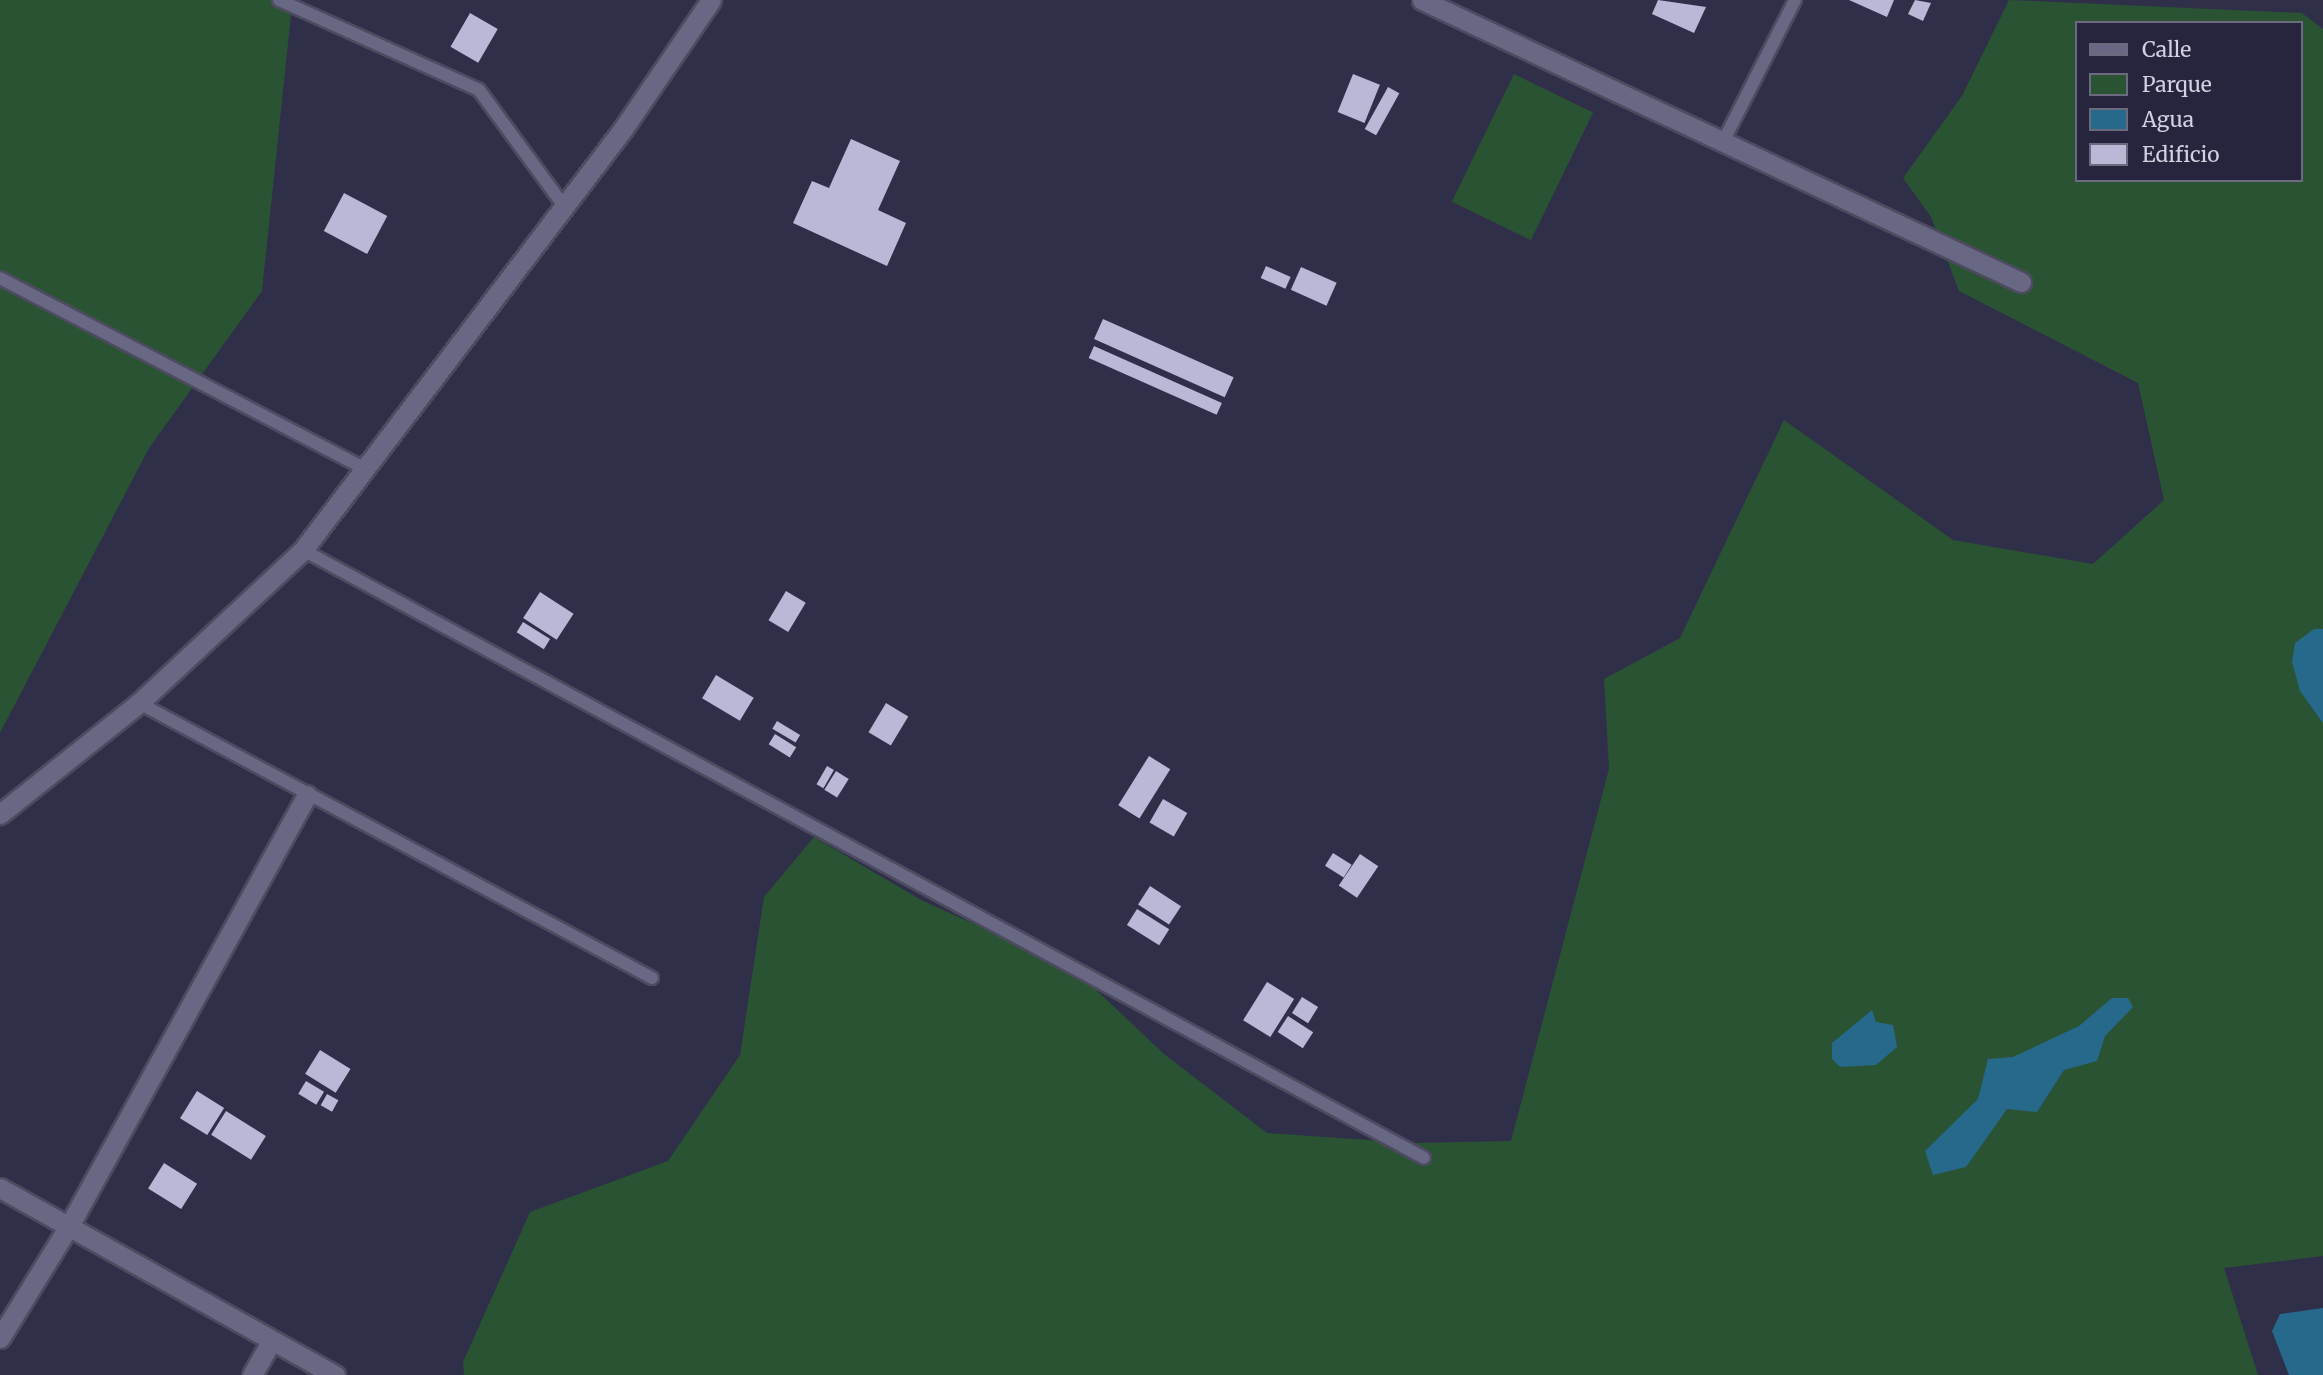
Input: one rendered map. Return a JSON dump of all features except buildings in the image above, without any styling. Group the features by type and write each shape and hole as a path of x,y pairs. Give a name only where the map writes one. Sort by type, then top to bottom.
{"street":[{"path":"0,814 139,703 303,550 564,206 711,0"},
{"path":"1422,0 1446,5 1723,142 2021,282"},
{"path":"0,1338 69,1226 307,795"},
{"path":"0,1188 335,1375"},
{"path":"252,1375 272,1340"}],"lane":[{"path":"279,0 479,90 564,206"},
{"path":"1723,142 1795,0"},
{"path":"0,278 365,469"},
{"path":"303,550 1424,1158"},
{"path":"139,703 652,978"}],"green space":[{"path":"0,0 299,0 291,15 262,291 149,448 0,733"},
{"path":"2009,0 2302,13 2323,29 2323,1256 2224,1268 2258,1375 464,1375 463,1362 530,1212 668,1161 740,1055 764,897 814,837 921,900 1074,969 1164,1054 1267,1133 1412,1143 1511,1141 1609,769 1604,679 1680,638 1784,420 1953,540 2093,564 2164,500 2138,383 1959,291 1931,217 1903,178 1962,96"},
{"path":"1514,74 1593,113 1531,240 1452,202"}],"water":[{"path":"2314,629 2323,629 2323,723 2300,691 2292,662 2295,643"},
{"path":"2112,998 2128,998 2133,1007 2105,1036 2097,1061 2064,1070 2037,1112 2007,1109 1966,1167 1933,1175 1925,1151 1978,1099 1988,1059 2013,1057 2079,1026"},
{"path":"1872,1010 1876,1022 1893,1025 1897,1047 1876,1065 1840,1067 1832,1059 1832,1043"},
{"path":"2323,1308 2323,1375 2289,1375 2272,1331 2280,1314"}]}
